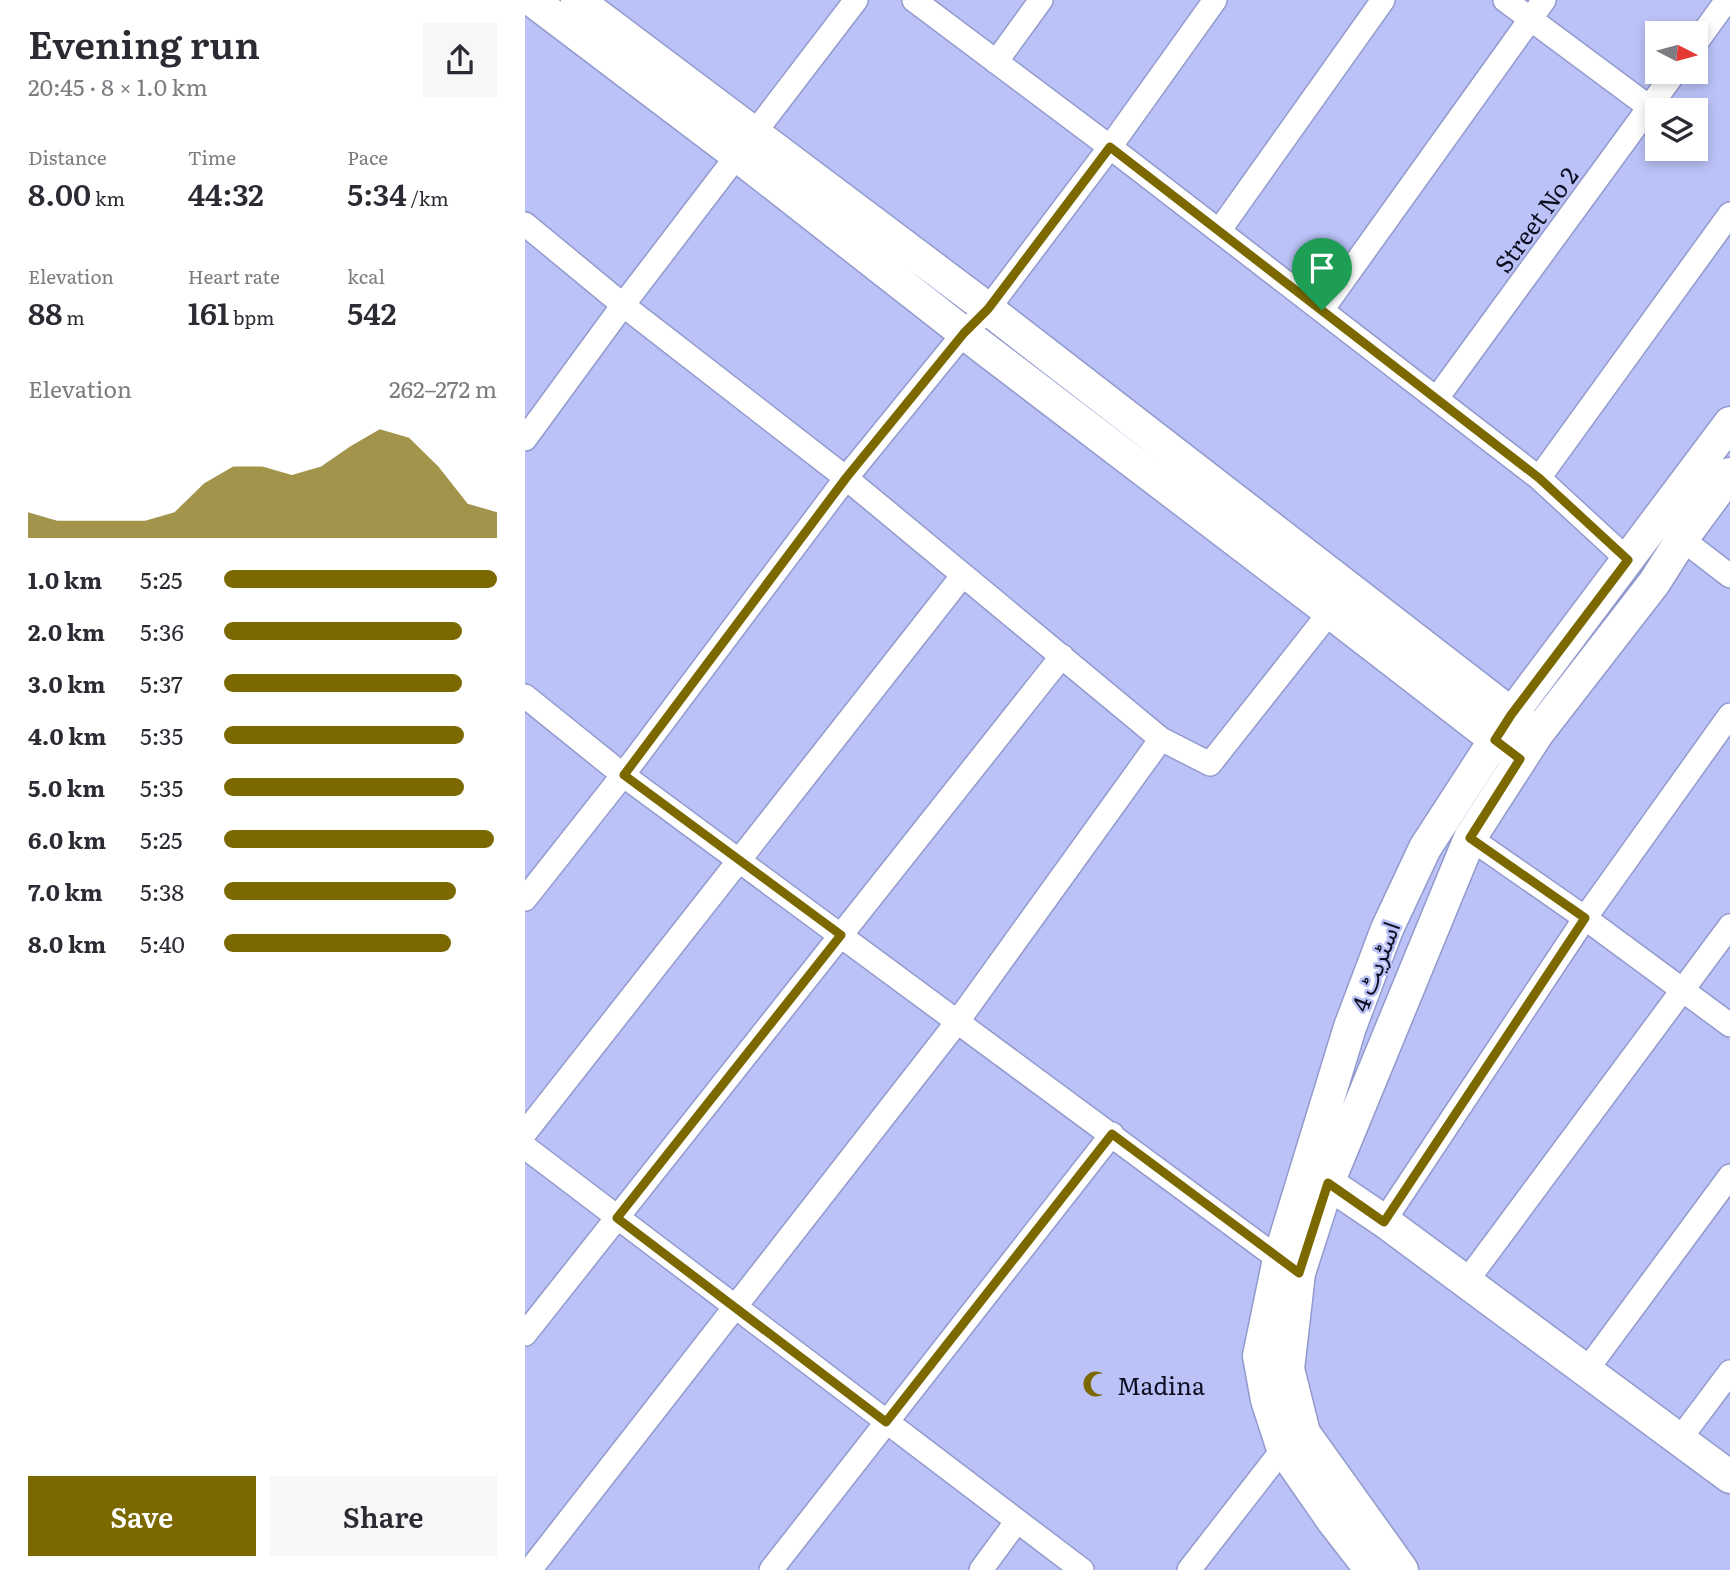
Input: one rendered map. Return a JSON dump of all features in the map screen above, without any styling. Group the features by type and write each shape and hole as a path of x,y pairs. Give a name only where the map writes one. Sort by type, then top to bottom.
{"main road":[{"path":"532,0 988,309 1529,747"},
{"path":"577,0 964,333 1330,612 1503,727"},
{"name":"اسٹریٹ 4","path":"1371,1570 1283,1449 1267,1400 1259,1356 1289,1266 1350,1027 1387,929 1425,848 1503,727 1730,423"},
{"name":"اسٹریٹ 4","path":"1402,1570 1304,1433 1288,1368 1289,1266 1328,1183 1470,838 1529,747 1654,583 1682,539 1730,474"},
{"path":"1328,1183 1730,1477"}],"street":[{"path":"525,439 623,305 856,0"},
{"path":"914,0 1437,398 1539,478 1628,560"},
{"path":"996,62 1041,0"},
{"path":"525,899 624,775 846,478 964,333 988,309 1110,147 1215,0"},
{"path":"1219,231 1383,0"},
{"path":"1505,0 1645,104"},
{"path":"1322,310 1544,0"},
{"path":"1708,26 1727,0"},
{"name":"Street No 2","path":"1437,398 1645,112"},
{"path":"1539,478 1730,214"},
{"path":"525,224 623,305 846,478 1161,739 1210,764 1330,612"},
{"path":"1682,539 1730,576"},
{"path":"525,1133 963,575"},
{"path":"525,1334 1062,656"},
{"path":"525,696 624,775 1289,1266"},
{"path":"1384,1222 1585,918 1730,715"},
{"path":"530,1570 957,1021 1161,739"},
{"path":"1470,838 1585,918 1730,1026"},
{"path":"1466,1282 1730,926"},
{"path":"771,1570 1112,1134"},
{"path":"525,1147 1082,1570"},
{"path":"1586,1371 1730,1176"},
{"path":"1679,1440 1730,1372"},
{"path":"1189,1570 1283,1449"},
{"path":"981,1570 1017,1521"}],"place":[{"name":"Madina","path":"1096,1384"}],"route":[{"path":"1110,147 1322,310 1539,478 1628,560 1495,740 1520,759 1470,838 1585,918 1384,1222 1328,1183 1299,1273 1112,1134 886,1422 617,1218 841,935 624,775 846,478 964,333 988,309 1110,147"}]}
